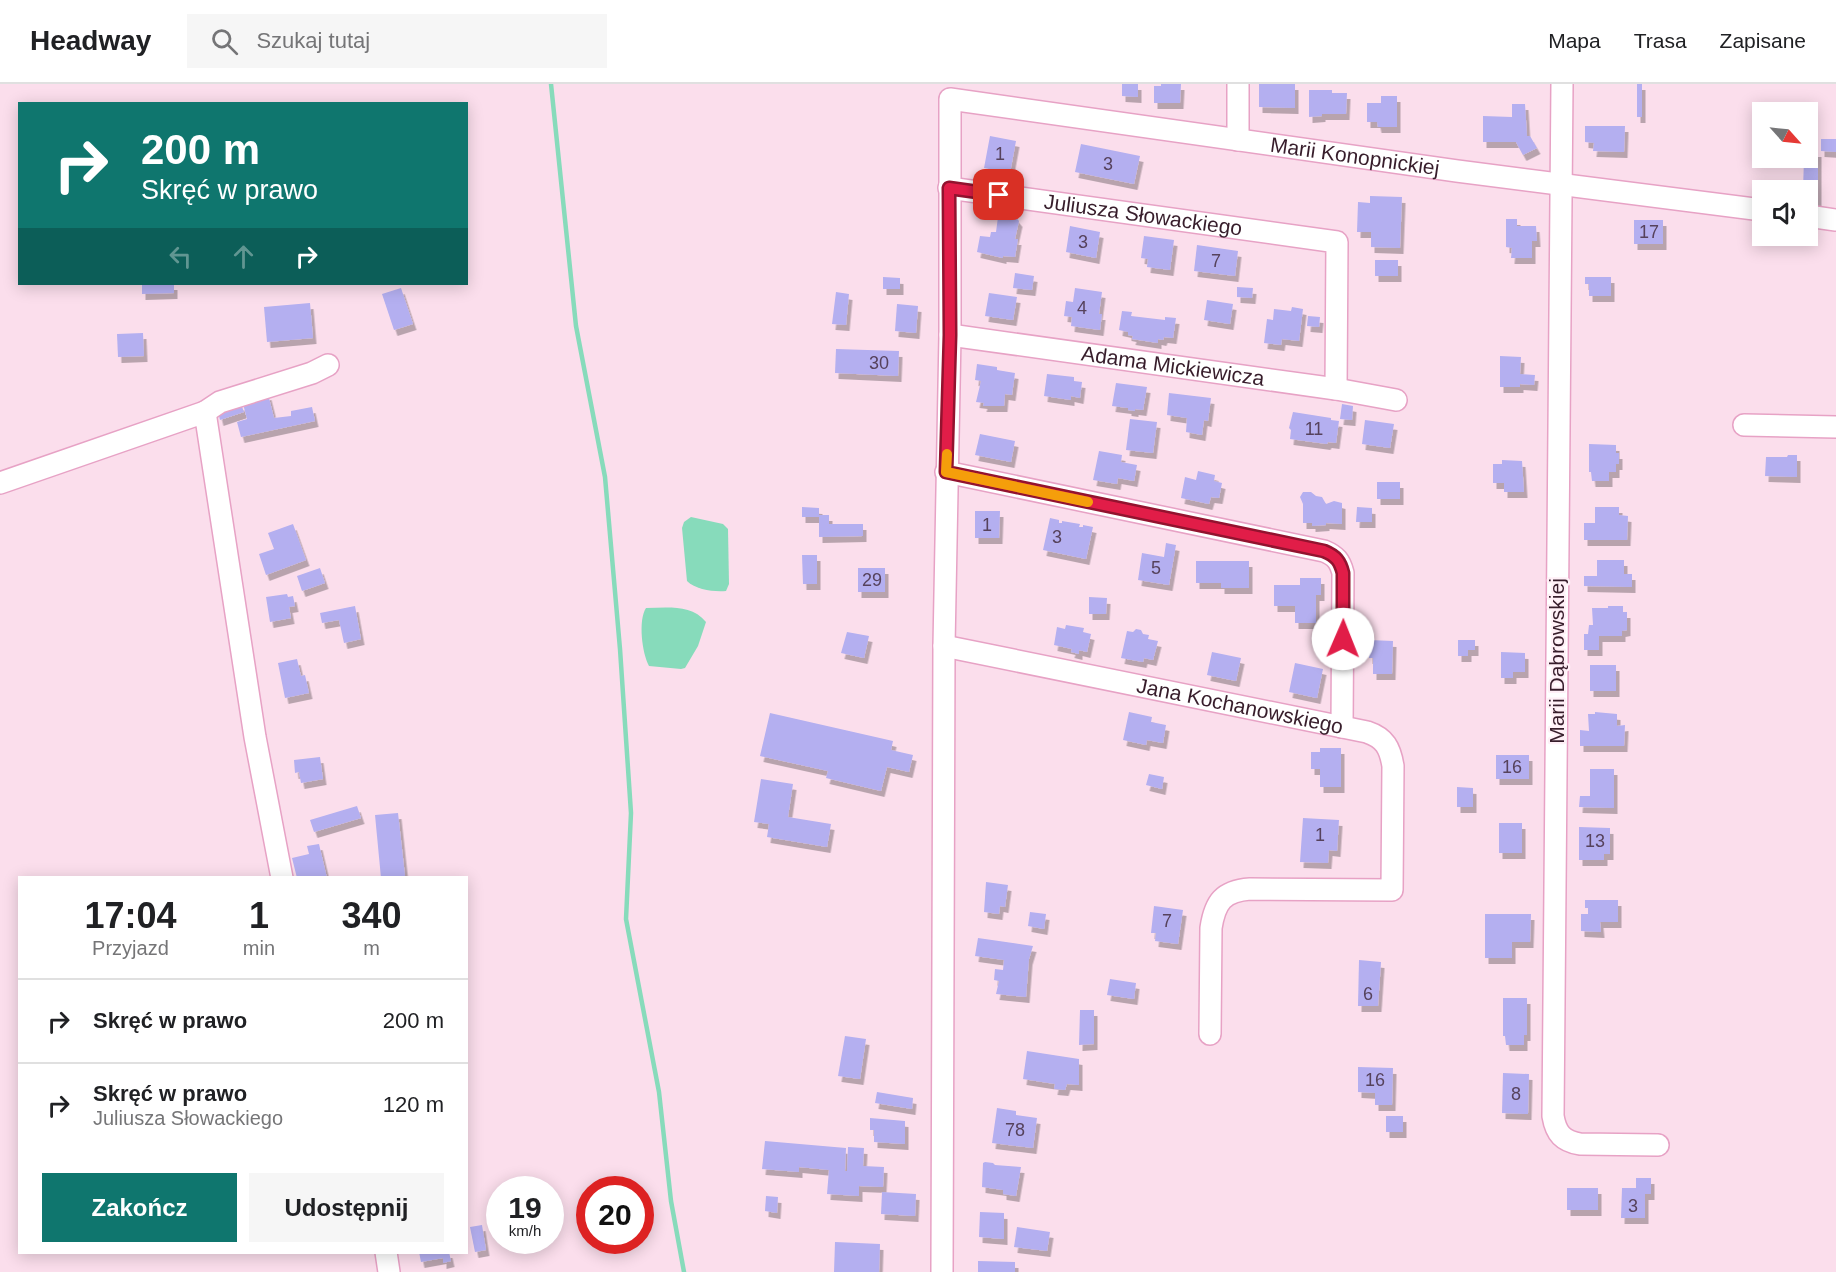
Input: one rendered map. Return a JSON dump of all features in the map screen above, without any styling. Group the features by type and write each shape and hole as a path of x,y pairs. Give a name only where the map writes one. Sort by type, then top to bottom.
{"street":[{"path":"1238,84 1238,140"},
{"name":"Marii Dąbrowskiej","path":"1562,84 1553,1116 1555,1129 1561,1137 1570,1142 1658,1145"},
{"name":"Marii Konopnickiej","path":"949,188 950,99 1457,171 1752,209"},
{"path":"942,1272 944,646 950,335 949,188"},
{"name":"Juliusza Słowackiego","path":"949,188 1337,242 1339,276 1336,389"},
{"path":"1818,217 1836,220"},
{"name":"Adama Mickiewicza","path":"950,335 1336,389 1396,400"},
{"path":"0,483 205,412 228,399 312,373 328,365"},
{"path":"205,412 255,736 282,876"},
{"path":"1744,425 1836,428"},
{"path":"946,472 1324,551 1334,555 1341,563 1343,573 1342,727"},
{"name":"Jana Kochanowskiego","path":"944,646 1342,727 1378,736 1386,743 1391,753 1393,766 1392,890 1250,889 1236,890 1226,895 1218,903 1210,928 1210,1034"},
{"path":"386,1254 389,1272"}],"shaded area":[{"path":"691,517 723,524 728,529 729,584 726,591 705,590 687,581 682,528 684,522"},
{"path":"646,608 686,610 700,616 706,622 698,646 685,668 649,666 644,653 642,637 642,620"}],"building":[{"path":"1122,84 1138,84 1138,97 1122,96"},
{"path":"1161,84 1181,84 1180,103 1154,103 1154,86 1161,86"},
{"path":"1259,84 1295,84 1295,108 1259,107"},
{"path":"1637,84 1642,84 1642,117 1637,117"},
{"path":"1309,90 1332,90 1332,93 1347,93 1346,114 1322,114 1322,116 1309,117"},
{"path":"1381,96 1397,96 1397,127 1378,127 1377,122 1367,122 1367,103 1381,103"},
{"path":"1512,104 1525,104 1527,136 1530,136 1537,148 1523,155 1516,142 1483,142 1483,116 1512,117"},
{"path":"1585,126 1625,126 1624,152 1593,151 1594,143 1585,142"},
{"path":"990,136 1016,141 1010,173 984,168"},
{"path":"1821,139 1836,139 1836,152 1821,151"},
{"path":"1081,144 1140,156 1134,184 1075,172"},
{"path":"1804,168 1818,168 1818,180 1803,180"},
{"path":"1370,196 1402,197 1400,248 1371,247 1371,232 1357,232 1358,202 1370,203"},
{"path":"1009,214 1014,215 1019,221 1015,239 1018,239 1015,257 1003,256 1003,258 977,252 980,236 990,237 991,232 996,232 998,217 1006,218"},
{"path":"1506,219 1517,219 1517,226 1536,226 1537,241 1532,241 1532,258 1511,258 1512,248 1506,247"},
{"path":"1634,220 1663,220 1663,244 1634,244"},
{"path":"1070,226 1100,232 1096,258 1066,252"},
{"path":"1144,236 1174,240 1170,270 1147,267 1148,259 1141,258"},
{"path":"1197,245 1238,251 1235,276 1194,271"},
{"path":"1375,260 1398,260 1398,276 1375,276"},
{"path":"1015,273 1034,276 1032,290 1013,288"},
{"path":"883,277 900,278 900,289 883,289"},
{"path":"1585,277 1611,277 1611,296 1589,296 1589,284 1585,284"},
{"path":"142,285 174,285 174,293 142,294"},
{"path":"1237,287 1253,288 1252,298 1237,297"},
{"path":"401,288 413,324 394,330 382,294"},
{"path":"1075,288 1102,292 1099,314 1102,314 1100,330 1071,326 1072,317 1064,316 1066,301 1073,302"},
{"path":"836,292 849,294 846,325 832,324"},
{"path":"989,293 1017,297 1013,320 985,316"},
{"path":"1207,300 1233,304 1230,324 1204,320"},
{"path":"310,303 313,338 267,342 264,307"},
{"path":"897,304 918,306 916,333 895,331"},
{"path":"1292,307 1303,309 1299,341 1282,339 1281,345 1264,343 1267,319 1273,320 1274,309 1291,311"},
{"path":"1122,311 1132,312 1131,316 1165,320 1165,317 1176,318 1173,338 1158,339 1158,343 1132,339 1133,336 1128,335 1128,332 1119,330"},
{"path":"1308,316 1320,317 1319,327 1307,326"},
{"path":"143,333 144,356 118,357 117,334"},
{"path":"836,349 899,351 898,376 835,373"},
{"path":"1500,356 1521,357 1520,374 1535,375 1534,385 1520,384 1520,387 1500,387"},
{"path":"977,364 1015,373 1012,395 1005,394 1004,406 983,406 984,403 976,402 981,381 975,380"},
{"path":"1047,374 1074,377 1074,381 1082,382 1080,398 1071,396 1071,400 1044,396"},
{"path":"1116,383 1147,387 1143,410 1135,409 1135,411 1112,406"},
{"path":"1169,393 1211,398 1208,421 1204,420 1202,435 1186,432 1187,418 1167,415"},
{"path":"268,394 274,418 291,416 291,411 312,407 315,421 241,437 237,422 247,419 242,400"},
{"path":"241,404 244,412 220,420 218,412"},
{"path":"1342,404 1353,406 1352,420 1340,419"},
{"path":"1293,412 1339,421 1336,443 1290,439 1291,430 1289,428"},
{"path":"1130,419 1157,422 1153,453 1126,450"},
{"path":"1365,420 1394,424 1390,448 1362,444"},
{"path":"980,434 1015,441 1011,462 975,455"},
{"path":"1589,444 1616,445 1619,464 1616,464 1616,472 1609,472 1609,481 1592,481 1591,472 1589,472"},
{"path":"1099,451 1122,455 1121,462 1137,465 1134,481 1118,478 1117,484 1093,480"},
{"path":"1797,455 1797,477 1765,476 1766,457 1787,457"},
{"path":"1502,460 1522,461 1524,492 1504,492 1504,483 1493,483 1493,464 1502,464"},
{"path":"1198,471 1215,475 1214,481 1222,483 1219,498 1211,497 1209,504 1181,498 1185,477 1196,480"},
{"path":"1377,482 1400,482 1400,499 1377,499"},
{"path":"1303,492 1311,492 1322,497 1326,504 1334,501 1342,503 1342,524 1326,523 1326,525 1312,526 1312,523 1303,523 1303,504 1300,497"},
{"path":"802,507 819,508 819,515 829,515 829,524 863,524 863,536 819,537 819,517 802,517"},
{"path":"1357,507 1372,508 1372,522 1356,522"},
{"path":"1595,507 1619,507 1619,515 1628,516 1627,540 1584,540 1584,523 1595,523"},
{"path":"975,511 1000,511 999,538 975,538"},
{"path":"1050,518 1059,520 1059,523 1062,521 1080,524 1079,527 1083,525 1093,527 1086,559 1043,550"},
{"path":"293,524 306,560 266,575 259,554 274,549 268,533"},
{"path":"1166,543 1176,545 1169,585 1138,580 1142,553 1164,557"},
{"path":"802,555 817,555 817,584 803,584"},
{"path":"1597,560 1624,560 1624,574 1632,574 1632,587 1584,586 1584,576 1597,576"},
{"path":"1196,561 1249,561 1249,588 1221,588 1221,583 1196,583"},
{"path":"320,568 325,583 302,591 297,576"},
{"path":"858,568 885,568 885,592 858,592"},
{"path":"1300,578 1321,578 1321,595 1316,595 1316,623 1295,623 1295,606 1274,606 1274,585 1300,585"},
{"path":"287,594 288,597 293,596 295,606 289,607 291,618 270,622 266,597"},
{"path":"1089,597 1107,598 1106,614 1089,614"},
{"path":"355,606 361,639 344,643 339,620 322,623 320,613"},
{"path":"1608,606 1623,606 1623,612 1627,612 1627,630 1622,631 1622,636 1599,636 1599,650 1584,650 1584,634 1588,634 1589,625 1593,625 1592,608 1608,608"},
{"path":"1066,625 1084,628 1083,632 1091,634 1087,652 1079,650 1079,654 1071,652 1072,649 1054,645 1057,627 1065,629"},
{"path":"1136,629 1149,635 1148,639 1158,641 1153,660 1144,658 1143,662 1121,658 1127,631 1133,632"},
{"path":"847,632 869,636 864,658 841,653"},
{"path":"1369,640 1393,641 1392,674 1373,674 1373,658 1369,658"},
{"path":"1458,640 1475,640 1475,650 1468,650 1468,656 1458,656"},
{"path":"1212,652 1241,658 1236,681 1207,675"},
{"path":"1501,652 1525,653 1525,672 1513,672 1513,678 1501,678"},
{"path":"297,659 301,676 305,675 309,693 285,698 278,663"},
{"path":"1295,663 1323,669 1317,698 1289,692"},
{"path":"1590,665 1616,665 1616,691 1590,691"},
{"path":"1129,712 1152,717 1151,722 1166,725 1163,743 1147,740 1146,745 1123,740"},
{"path":"1595,712 1617,714 1617,726 1625,725 1624,746 1580,746 1580,730 1589,731 1588,714 1595,714"},
{"path":"770,713 893,741 891,750 913,755 909,772 887,767 881,791 826,778 828,771 760,756"},
{"path":"1320,748 1341,748 1341,787 1320,787 1320,769 1311,769 1311,752 1320,752"},
{"path":"1496,755 1529,755 1529,779 1496,779"},
{"path":"320,757 323,779 301,783 299,772 295,773 294,760"},
{"path":"1590,769 1614,769 1614,808 1579,807 1580,796 1590,796"},
{"path":"1149,774 1164,777 1162,789 1146,785"},
{"path":"761,779 793,784 788,817 831,824 827,847 767,837 769,824 754,822"},
{"path":"1457,787 1473,788 1473,807 1457,807"},
{"path":"357,806 361,818 314,832 310,820"},
{"path":"398,813 405,876 381,876 375,815"},
{"path":"1303,818 1339,820 1337,851 1329,850 1328,863 1300,862"},
{"path":"1499,823 1522,823 1522,853 1499,853"},
{"path":"1579,827 1610,828 1610,854 1604,854 1604,860 1579,860"},
{"path":"319,844 327,876 296,876 292,858 309,854 307,846"},
{"path":"986,882 1008,885 1005,907 1000,906 999,914 984,912"},
{"path":"1585,900 1618,900 1618,922 1600,922 1601,932 1581,931 1581,914 1588,914"},
{"path":"1154,906 1183,910 1178,944 1155,941 1156,933 1151,933"},
{"path":"1030,912 1046,914 1044,929 1028,926"},
{"path":"1485,914 1531,914 1530,942 1512,942 1512,958 1485,958"},
{"path":"978,938 1033,946 1029,959 1026,997 996,994 999,981 994,980 995,969 1003,970 1004,960 975,956"},
{"path":"1359,960 1381,962 1378,1006 1358,1006"},
{"path":"1110,979 1136,983 1134,999 1107,995"},
{"path":"1503,998 1527,998 1527,1035 1524,1035 1524,1045 1506,1045 1505,1036 1503,1036"},
{"path":"1080,1010 1094,1010 1094,1044 1079,1045"},
{"path":"845,1036 866,1039 860,1079 838,1076"},
{"path":"1027,1051 1079,1059 1079,1085 1067,1084 1065,1090 1054,1089 1055,1084 1023,1079"},
{"path":"1358,1067 1393,1068 1392,1105 1375,1105 1375,1093 1358,1092"},
{"path":"1503,1073 1529,1074 1528,1114 1502,1113"},
{"path":"877,1092 913,1098 912,1109 875,1103"},
{"path":"997,1108 1016,1111 1016,1115 1037,1118 1033,1148 992,1143"},
{"path":"1386,1116 1403,1116 1403,1132 1386,1132"},
{"path":"870,1118 905,1121 905,1144 874,1142 874,1130 870,1130"},
{"path":"765,1141 846,1148 845,1171 847,1171 848,1147 864,1148 863,1166 884,1167 883,1187 859,1186 859,1196 827,1194 829,1170 799,1167 799,1172 762,1169"},
{"path":"983,1163 1021,1167 1016,1196 1003,1194 1003,1190 982,1187"},
{"path":"1636,1178 1651,1178 1651,1194 1645,1194 1645,1218 1621,1218 1622,1188 1636,1188"},
{"path":"1567,1188 1598,1188 1598,1210 1567,1210"},
{"path":"882,1192 916,1194 915,1216 881,1214"},
{"path":"766,1196 778,1197 777,1213 765,1211"},
{"path":"980,1212 1004,1213 1004,1239 979,1237"},
{"path":"482,1225 486,1250 475,1252 470,1227"},
{"path":"1017,1227 1050,1232 1047,1251 1014,1247"},
{"path":"835,1242 880,1244 879,1272 834,1272"},
{"path":"419,1254 449,1254 451,1261 443,1263 443,1258 421,1262"},
{"path":"978,1261 1015,1262 1015,1272 978,1272"}],"waterway":[{"path":"551,84 576,326 605,477 631,813 626,919 659,1092 671,1201 684,1272"}],"slow traffic":[{"path":"947,454 946,472 1088,502"}],"route":[{"path":"999,195 949,188 950,335 946,472 1324,551 1334,555 1341,563 1343,573 1343,639"}]}
